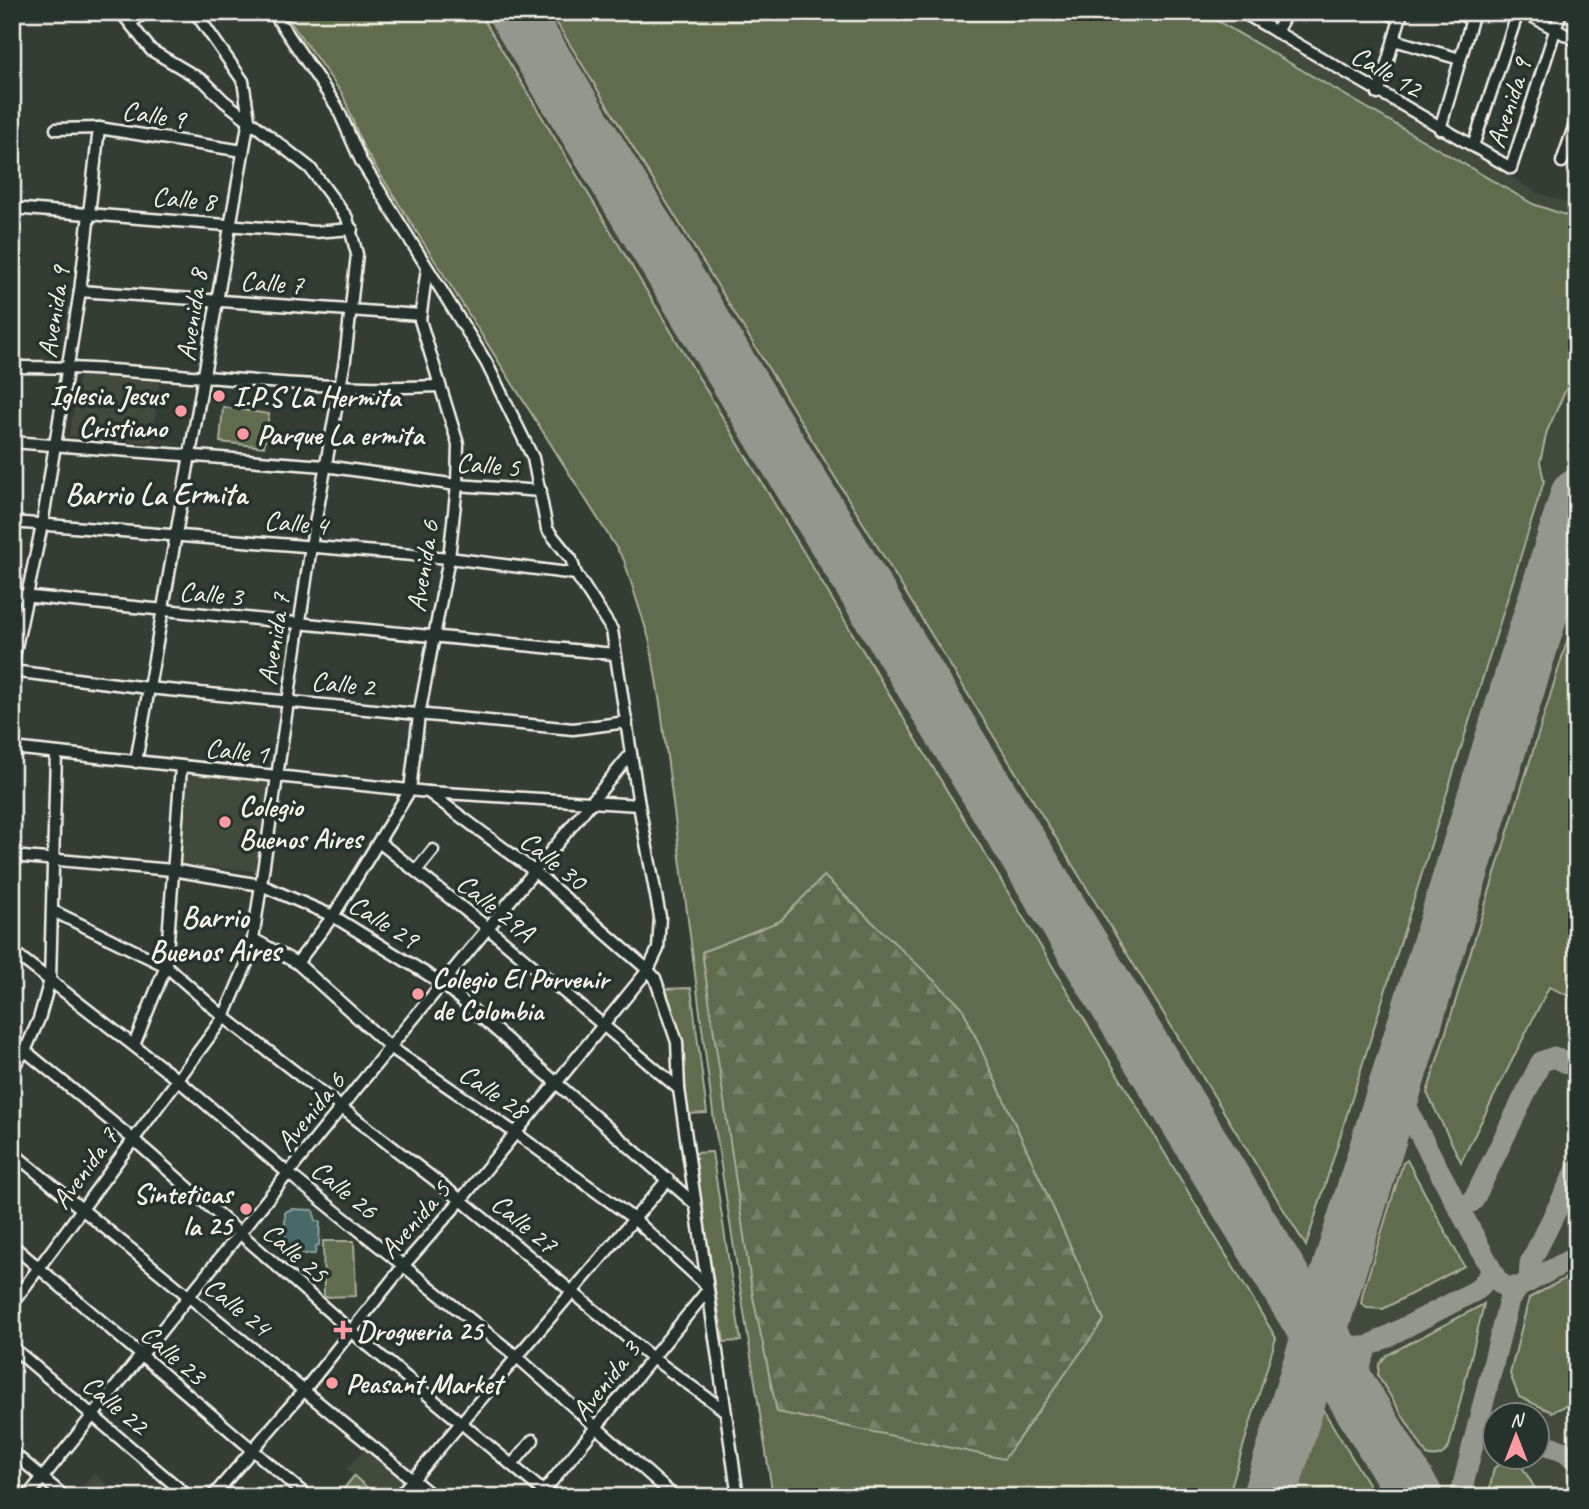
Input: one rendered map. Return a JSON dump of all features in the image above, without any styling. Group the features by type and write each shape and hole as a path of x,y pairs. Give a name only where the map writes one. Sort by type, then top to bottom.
{"street":[{"name":"Avenida 7","path":"12,1304 224,1017 247,963 278,778 286,700 311,546 341,388 357,254 352,229 340,204 310,168 205,82 151,50 121,12"},
{"path":"131,22 147,12"},
{"name":"Avenida 8","path":"136,762 189,455 205,378 228,225 249,119 243,81 195,12"},
{"path":"273,12 337,107 361,161 486,362 512,410 533,458 547,529 570,559 576,574 612,630 630,755 660,917 658,949 648,970 655,978 677,1042 679,1089 738,1497"},
{"name":"Calle 12","path":"1242,12 1378,94 1511,168"},
{"path":"1276,32 1287,12"},
{"path":"1378,94 1401,16 1386,12"},
{"path":"1440,129 1473,16 1452,12"},
{"path":"1473,146 1518,12"},
{"path":"1524,12 1577,41"},
{"name":"Avenida 9","path":"1511,168 1561,12"},
{"path":"1394,40 1460,59"},
{"path":"1562,162 1577,117"},
{"name":"Avenida 9","path":"12,669 29,597 68,366 100,128"},
{"name":"Calle 9","path":"56,129 100,128 243,151"},
{"name":"Calle 8","path":"12,208 315,232 352,229"},
{"path":"420,315 427,268"},
{"name":"Calle 7","path":"80,291 420,315"},
{"name":"Avenida 6","path":"298,963 333,916 410,790 419,715 449,558 457,485 457,444 420,315"},
{"path":"14,367 68,366 341,388 439,386"},
{"name":"Calle 5","path":"12,442 326,466 457,485 541,491"},
{"name":"Calle 4","path":"12,522 449,558 576,574"},
{"name":"Calle 3","path":"12,595 614,654"},
{"name":"Calle 2","path":"12,669 148,688 573,729 627,722"},
{"name":"Calle 1","path":"12,748 428,792 639,805"},
{"path":"12,1068 25,1051 39,1019 50,980 56,753"},
{"name":"Avenida 6","path":"27,1497 630,755"},
{"path":"134,1045 166,966 181,767"},
{"name":"Calle 30","path":"428,792 534,871 648,970"},
{"path":"450,809 456,794"},
{"name":"Calle 29A","path":"379,842 489,929 679,1089"},
{"path":"416,872 433,850"},
{"name":"Calle 29","path":"12,856 172,870 261,885 333,916 443,984 554,1084 695,1204"},
{"name":"Calle 27","path":"53,912 166,966 224,1017 461,1200 652,1357 724,1410"},
{"name":"Calle 28","path":"253,939 298,963 390,1047 634,1219 707,1288"},
{"name":"Calle 26","path":"12,951 178,1080 289,1174 516,1356 675,1497"},
{"name":"Avenida 5","path":"212,1497 305,1389 648,970"},
{"name":"Calle 25","path":"12,1040 134,1140 352,1332 512,1465 544,1495"},
{"name":"Calle 24","path":"12,1152 434,1497"},
{"path":"398,1497 667,1179"},
{"name":"Calle 23","path":"12,1245 308,1497"},
{"name":"Avenida 3","path":"544,1495 707,1288"},
{"name":"Calle 22","path":"12,1347 190,1497"},
{"path":"512,1465 533,1440"},
{"path":"12,1452 65,1497"}],"shaded area":[{"path":"283,12 1229,12 1538,193 1577,206 1577,1497 773,1497 714,1121 650,642 624,560 363,147 343,95"},
{"path":"80,368 160,377 152,443 69,436"},
{"name":"Colegio Buenos Aires","path":"189,770 272,780 259,871 177,865"},
{"path":"367,1447 408,1479 393,1497 378,1497 346,1469"},
{"path":"94,1473 119,1494 116,1497 75,1497"}],"green space":[{"path":"283,12 479,12 1276,1338 1228,1497 773,1497 714,1121 661,710 650,642 624,560 363,147 343,95"},
{"path":"550,12 1202,12 1533,204 1577,219 1577,365 1547,431 1540,462 1544,481 1306,1246"},
{"name":"Parque La ermita","path":"223,407 269,414 264,447 220,442"},
{"path":"1577,609 1577,999 1549,987 1461,1162 1427,1093"},
{"path":"824,876 962,1007 1104,1320 1004,1459 777,1412 753,1297 702,952 780,921"},
{"path":"691,988 707,1113 686,1114 662,989"},
{"path":"712,1152 741,1341 724,1342 692,1153"},
{"path":"1407,1160 1464,1266 1383,1309 1367,1308 1361,1303 1363,1292 1403,1163"},
{"path":"323,1241 354,1241 356,1296 324,1297"},
{"path":"1577,1272 1577,1288 1572,1298 1577,1401 1552,1412 1550,1400 1526,1400 1519,1397 1510,1374 1529,1298"},
{"path":"1484,1304 1449,1447 1440,1456 1427,1455 1378,1376 1379,1364 1387,1355"},
{"path":"1319,1403 1376,1497 1292,1497"},
{"path":"1494,1470 1524,1470 1540,1497 1488,1497"},
{"path":"354,1476 378,1497 337,1497"}],"water":[{"path":"292,1209 313,1210 316,1221 320,1221 319,1245 316,1246 315,1254 285,1254 285,1212"}],"taxiway":[{"path":"1455,1201 1463,1206 1473,1201 1541,1062 1554,1057 1577,1068"},
{"path":"1397,1084 1416,1127 1497,1280 1505,1287 1519,1287"},
{"path":"1383,1126 1399,1119 1416,1127"},
{"path":"1529,1282 1530,1263 1577,1169"},
{"path":"1460,1497 1509,1300 1519,1287 1577,1256"},
{"path":"1301,1309 1339,1341 1367,1347 1477,1290 1493,1272"},
{"path":"1330,1302 1331,1318 1345,1341"},
{"path":"1359,1404 1358,1372 1367,1347"},
{"path":"1298,1405 1312,1379 1367,1347"},
{"path":"1550,1446 1569,1454 1577,1463"}],"runway":[{"path":"515,12 1416,1497"},
{"path":"1269,1497 1577,496"}],"place":[{"name":"I.P.S La Hermita","path":"219,396"},
{"name":"Iglesia Jesus Cristiano","path":"181,411"},
{"name":"Parque La ermita","path":"243,434"},
{"name":"Colegio Buenos Aires","path":"225,822"},
{"name":"Colegio El Porvenir de Colombia","path":"418,994"},
{"name":"Sinteticas la 25","path":"246,1209"},
{"name":"Drogueria 25","path":"343,1330"},
{"name":"Peasant Market","path":"332,1383"}],"district":[{"name":"Barrio La Ermita","path":"156,494"},
{"name":"Barrio Buenos Aires","path":"215,934"}]}
